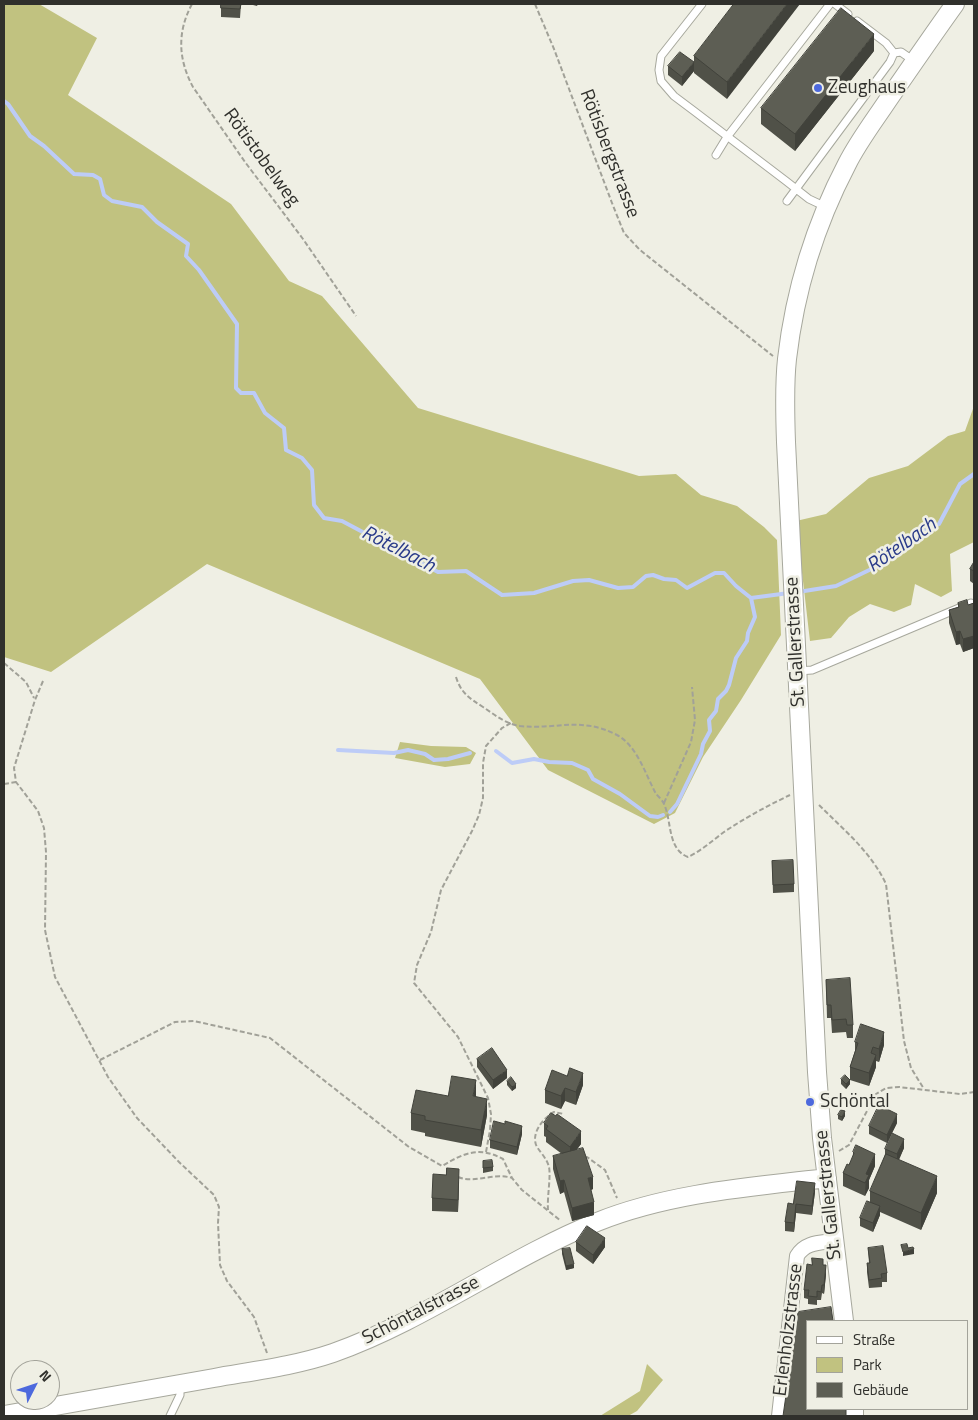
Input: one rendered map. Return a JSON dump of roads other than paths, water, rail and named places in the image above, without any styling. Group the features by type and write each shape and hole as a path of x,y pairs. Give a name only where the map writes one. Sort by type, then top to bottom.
{"street":[{"name":"St. Gallerstrasse","path":"844,1320 824,1152 817,1072 790,533 785,404 787,360 800,285 818,226 826,207 847,163 955,4"},
{"name":"Schöntalstrasse","path":"4,1415 272,1368 329,1354 366,1341 570,1234 622,1213 680,1198 827,1178"},
{"name":"Erlenholzstrasse","path":"779,1416 797,1256 805,1246 834,1241"}],"lane":[{"path":"702,4 661,56 659,70 661,81 674,96 727,137 795,188 826,207"},
{"path":"716,155 727,137 830,4"},
{"path":"834,4 886,43 894,52 901,52 915,62"},
{"path":"787,201 890,62 894,52"},
{"path":"797,671 812,670 971,603 974,604"},
{"path":"170,1416 180,1395 180,1384"}],"waterway":[{"name":"Rötelbach","path":"4,101 30,136 44,146 74,174 93,175 100,179 104,195 112,201 142,207 157,222 188,244 186,256 199,270 237,324 236,388 241,393 254,393 265,413 284,428 286,450 302,458 312,470 314,505 324,518 342,521 438,572 466,571 502,595 534,593 573,581 589,580 618,588 633,587 646,576 653,575 664,579 676,580 687,588 715,573 724,573 751,598 789,593"},
{"name":"Rötelbach","path":"798,592 836,586 886,562 922,532 939,524 960,484 974,474"},
{"path":"670,812 677,804 701,754 703,744 710,731 709,720 716,711 718,699 729,685 736,658 747,641 748,633 755,617 751,598"},
{"path":"338,750 394,753 408,750 425,754 434,760 448,759 470,753"},
{"path":"496,751 512,763 534,759 572,763 588,770 593,779 620,794 650,816 658,817 663,815"}],"place":[{"name":"Zeughaus","path":"818,88"},
{"name":"Schöntal","path":"810,1102"}]}
